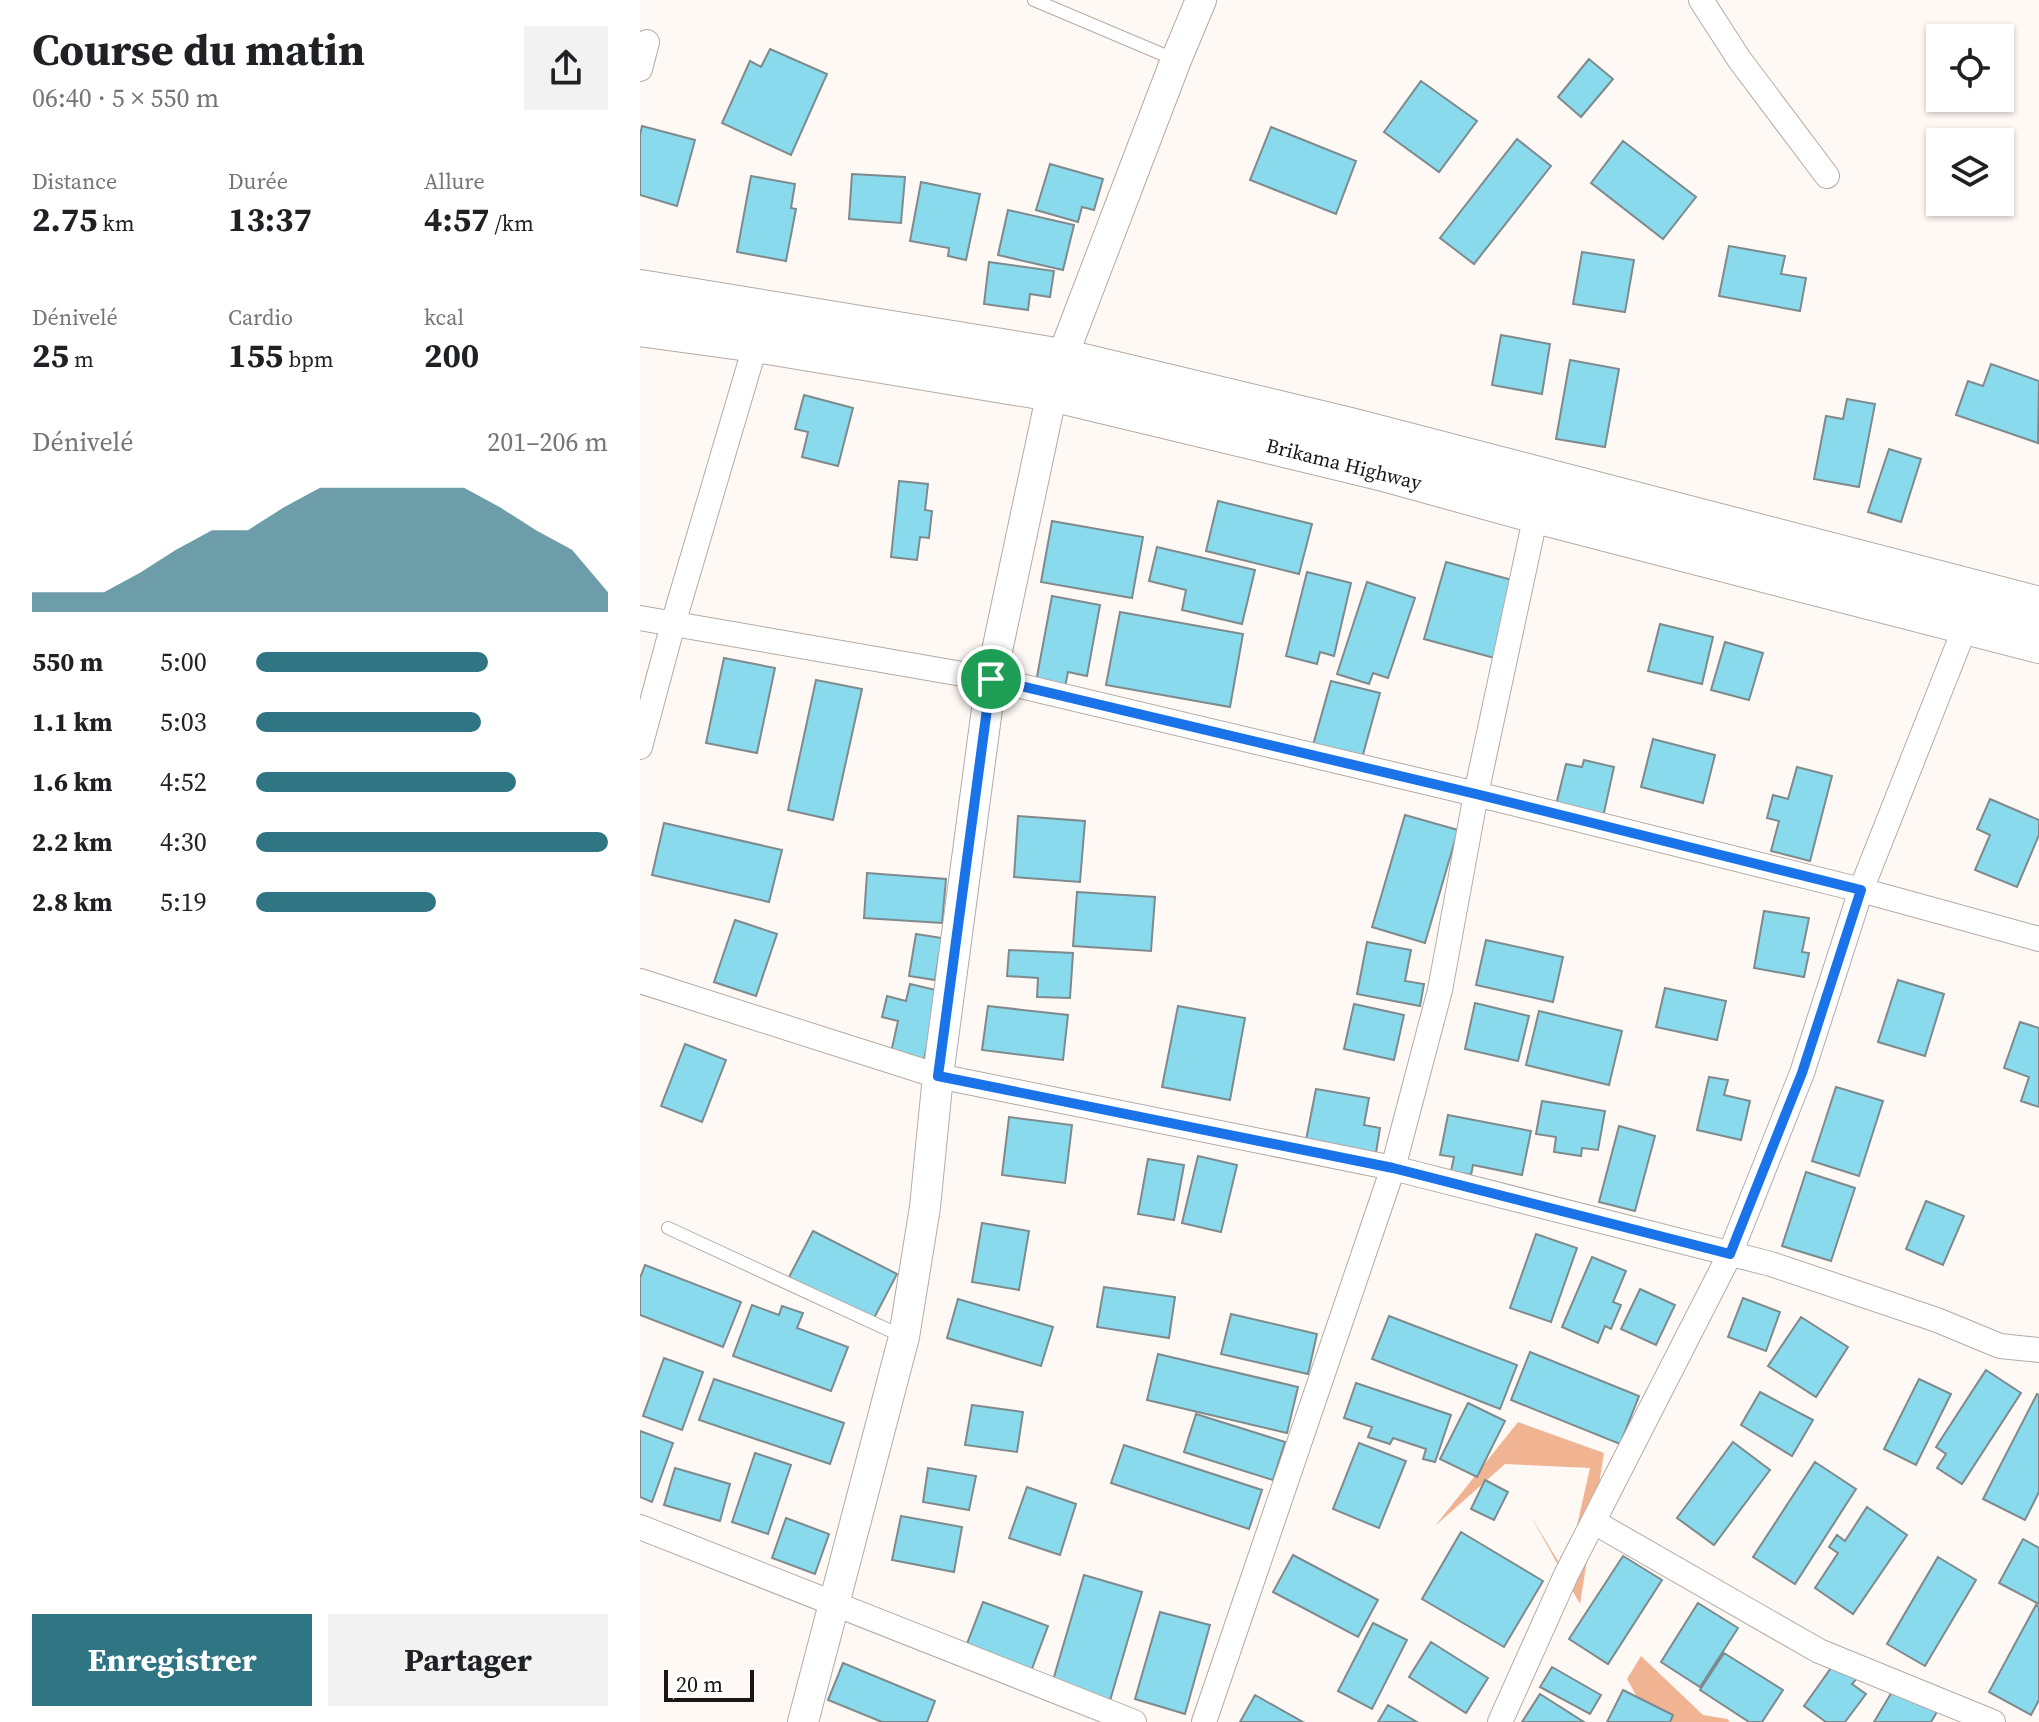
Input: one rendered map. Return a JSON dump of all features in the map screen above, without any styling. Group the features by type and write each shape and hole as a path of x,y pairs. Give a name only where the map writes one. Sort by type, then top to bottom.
{"highway":[{"name":"Brikama Highway","path":"640,289 1057,375 1350,427 2039,606"},
{"name":"Brikama Highway","path":"640,327 756,343 1057,375 1536,514 2039,644"}],"street":[{"path":"803,1722 904,1337 925,1207 938,1076 991,679 1057,375 1201,0"},
{"path":"1701,0 1739,59 1827,176"},
{"path":"640,69 647,42"},
{"path":"640,747 756,343"},
{"path":"1204,1722 1393,1168 1440,990 1476,794 1536,514"},
{"path":"640,618 991,679 1476,794 1861,890 2039,939"},
{"path":"1500,1722 1566,1575 1730,1254 1802,1073 1861,890 1966,625"},
{"path":"640,981 938,1076 1393,1168 1771,1264 1937,1320 2000,1346 2039,1350"},
{"path":"1594,1522 1819,1651 1993,1722"},
{"path":"640,1527 1134,1722"}],"lane":[{"path":"1034,0 1176,60"},
{"path":"668,1228 904,1337"}],"shaded area":[{"path":"1518,1422 1604,1453 1580,1604 1530,1515 1566,1574 1590,1468 1505,1464 1435,1526"},
{"path":"1641,1656 1703,1715 1730,1722 1651,1722 1627,1679"}],"building":[{"path":"770,49 827,74 791,155 722,123 750,61 761,67"},
{"path":"1589,59 1613,79 1581,117 1558,97"},
{"path":"1421,81 1477,121 1439,172 1384,132"},
{"path":"642,126 695,140 677,206 640,195"},
{"path":"1271,127 1356,161 1336,214 1250,180"},
{"path":"1517,139 1551,166 1474,264 1440,238"},
{"path":"1623,141 1696,197 1663,239 1591,183"},
{"path":"1050,164 1103,179 1094,210 1082,207 1078,222 1036,210"},
{"path":"852,174 905,177 901,223 849,219"},
{"path":"751,176 795,184 791,208 796,209 786,261 737,252"},
{"path":"921,182 980,194 966,260 948,256 949,248 910,241"},
{"path":"1008,210 1074,225 1063,270 998,255"},
{"path":"1729,246 1785,256 1781,274 1806,278 1800,311 1719,296"},
{"path":"1582,252 1634,260 1625,312 1573,304"},
{"path":"989,262 1054,271 1050,297 1030,294 1028,310 984,304"},
{"path":"1501,335 1550,344 1542,394 1492,385"},
{"path":"1570,360 1619,369 1605,447 1556,439"},
{"path":"1991,364 2039,381 2038,443 1956,415 1968,381 1983,386"},
{"path":"804,395 853,408 838,466 802,457 808,432 795,429"},
{"path":"1847,399 1875,404 1859,487 1814,479 1826,416 1843,419"},
{"path":"1889,449 1921,459 1901,522 1868,512"},
{"path":"899,481 928,484 925,510 932,511 929,538 920,537 917,560 891,557"},
{"path":"1218,501 1312,524 1299,574 1206,551"},
{"path":"1052,521 1143,537 1132,598 1041,582"},
{"path":"1157,547 1255,570 1242,624 1182,610 1186,590 1149,581"},
{"path":"1446,562 1523,583 1502,660 1424,639"},
{"path":"1307,572 1351,583 1334,656 1320,652 1317,664 1286,656"},
{"path":"1367,582 1415,598 1388,678 1373,673 1369,684 1337,674"},
{"path":"1052,596 1100,605 1087,676 1068,672 1065,687 1036,682"},
{"path":"1120,612 1243,634 1230,707 1106,685"},
{"path":"1660,624 1713,637 1702,684 1648,671"},
{"path":"1725,642 1763,653 1749,700 1711,690"},
{"path":"724,658 775,668 757,753 706,743"},
{"path":"816,680 862,689 833,820 788,810"},
{"path":"1331,681 1380,693 1362,758 1313,745"},
{"path":"1653,739 1715,755 1703,803 1641,787"},
{"path":"1584,760 1614,767 1603,817 1556,805 1566,764 1582,767"},
{"path":"1797,767 1832,776 1810,861 1771,851 1779,821 1767,818 1773,795 1788,799"},
{"path":"1990,799 2039,820 2039,835 2017,887 1975,870 1990,835 1977,829"},
{"path":"1405,815 1458,830 1425,943 1372,927"},
{"path":"1018,816 1085,821 1080,882 1014,877"},
{"path":"664,823 782,850 769,902 652,875"},
{"path":"867,873 946,879 942,923 864,918"},
{"path":"1077,892 1155,897 1151,951 1073,946"},
{"path":"1764,911 1809,918 1802,952 1809,953 1804,977 1754,968"},
{"path":"735,920 777,934 756,996 714,982"},
{"path":"916,934 942,938 935,980 909,976"},
{"path":"1486,940 1563,957 1553,1002 1476,985"},
{"path":"1367,942 1411,950 1405,981 1424,984 1420,1006 1357,994"},
{"path":"1009,950 1073,953 1070,998 1037,997 1038,978 1007,976"},
{"path":"1898,980 1944,994 1925,1056 1878,1042"},
{"path":"910,984 940,991 923,1064 890,1057 898,1021 882,1017 887,996 906,1001"},
{"path":"1665,988 1726,1001 1717,1040 1656,1027"},
{"path":"1475,1003 1529,1016 1518,1061 1465,1049"},
{"path":"1354,1004 1404,1015 1394,1060 1344,1049"},
{"path":"988,1006 1068,1015 1063,1060 982,1050"},
{"path":"1178,1006 1245,1018 1230,1100 1162,1087"},
{"path":"1539,1011 1622,1031 1609,1085 1526,1065"},
{"path":"2020,1022 2039,1028 2039,1107 2021,1101 2029,1077 2004,1068"},
{"path":"685,1044 726,1060 702,1122 661,1106"},
{"path":"1709,1077 1728,1080 1724,1095 1750,1101 1741,1140 1697,1130"},
{"path":"1836,1087 1883,1101 1859,1176 1812,1161"},
{"path":"1316,1089 1369,1098 1364,1125 1380,1128 1376,1153 1306,1140"},
{"path":"1542,1101 1605,1111 1598,1150 1582,1148 1581,1156 1554,1152 1556,1137 1536,1134"},
{"path":"1448,1115 1531,1131 1522,1175 1473,1165 1471,1175 1451,1171 1454,1157 1440,1155"},
{"path":"1009,1117 1072,1125 1065,1183 1002,1175"},
{"path":"1619,1126 1655,1136 1635,1211 1599,1202"},
{"path":"1198,1156 1237,1165 1221,1232 1182,1223"},
{"path":"1148,1159 1184,1165 1174,1220 1138,1214"},
{"path":"1806,1172 1855,1188 1831,1261 1782,1246"},
{"path":"1926,1201 1964,1216 1943,1265 1906,1249"},
{"path":"982,1223 1029,1231 1019,1290 972,1282"},
{"path":"813,1231 897,1274 872,1322 788,1279"},
{"path":"1536,1234 1577,1248 1551,1322 1510,1308"},
{"path":"1592,1257 1626,1271 1613,1302 1621,1305 1611,1329 1605,1326 1598,1343 1562,1327"},
{"path":"645,1265 741,1302 723,1347 640,1315 640,1278"},
{"path":"1104,1287 1175,1297 1169,1338 1097,1327"},
{"path":"1640,1289 1675,1305 1656,1345 1621,1329"},
{"path":"1743,1298 1780,1312 1766,1351 1728,1337"},
{"path":"958,1299 1053,1327 1041,1366 947,1338"},
{"path":"752,1305 779,1315 782,1306 803,1313 797,1328 848,1347 831,1391 733,1356"},
{"path":"1231,1314 1317,1334 1308,1374 1221,1354"},
{"path":"1389,1316 1517,1365 1500,1409 1372,1359"},
{"path":"1801,1317 1848,1347 1816,1397 1768,1366"},
{"path":"1530,1352 1639,1396 1620,1444 1511,1400"},
{"path":"1158,1354 1298,1387 1287,1433 1147,1400"},
{"path":"664,1358 703,1372 682,1430 643,1416"},
{"path":"1986,1370 2021,1393 1962,1484 1937,1468 1946,1454 1936,1447"},
{"path":"714,1379 844,1423 830,1464 699,1420"},
{"path":"1919,1379 1951,1394 1916,1465 1884,1449"},
{"path":"1356,1383 1451,1415 1435,1462 1423,1459 1426,1449 1393,1438 1390,1444 1368,1437 1372,1427 1344,1418"},
{"path":"1760,1392 1813,1420 1792,1456 1741,1425"},
{"path":"2037,1394 2039,1492 2025,1520 1983,1499"},
{"path":"1468,1403 1505,1421 1477,1477 1440,1459"},
{"path":"972,1405 1023,1412 1017,1452 965,1445"},
{"path":"1196,1414 1285,1442 1273,1480 1184,1452"},
{"path":"640,1431 673,1443 652,1502 640,1497"},
{"path":"1733,1442 1770,1470 1714,1545 1677,1518"},
{"path":"1359,1443 1406,1461 1379,1528 1333,1509"},
{"path":"1124,1445 1262,1490 1249,1529 1111,1483"},
{"path":"755,1453 791,1465 768,1534 732,1522"},
{"path":"1815,1462 1856,1489 1795,1584 1753,1557"},
{"path":"675,1468 730,1484 720,1521 664,1505"},
{"path":"928,1468 976,1476 969,1510 923,1502"},
{"path":"1485,1480 1508,1492 1494,1520 1471,1509"},
{"path":"1027,1487 1076,1504 1060,1555 1009,1538"},
{"path":"1867,1507 1907,1535 1853,1614 1815,1588 1838,1553 1829,1547 1837,1535 1845,1541"},
{"path":"901,1516 962,1527 954,1572 892,1560"},
{"path":"786,1518 829,1534 815,1574 772,1558"},
{"path":"1461,1532 1543,1581 1504,1647 1422,1599"},
{"path":"2023,1539 2039,1548 2039,1604 1999,1583"},
{"path":"1293,1555 1378,1600 1358,1637 1273,1592"},
{"path":"1623,1556 1662,1580 1608,1664 1569,1639"},
{"path":"1938,1557 1976,1580 1925,1666 1887,1644"},
{"path":"1084,1575 1142,1592 1109,1704 1051,1687"},
{"path":"983,1602 1048,1626 1030,1674 965,1649"},
{"path":"1698,1603 1738,1628 1700,1687 1661,1662"},
{"path":"2036,1605 2039,1607 2039,1700 2031,1715 1989,1692"},
{"path":"1160,1612 1210,1625 1185,1714 1135,1699"},
{"path":"1373,1623 1407,1640 1372,1709 1338,1691"},
{"path":"1431,1642 1488,1678 1466,1713 1409,1677"},
{"path":"1724,1653 1783,1690 1762,1722 1749,1722 1700,1690"},
{"path":"1836,1661 1858,1677 1852,1684 1866,1694 1845,1722 1826,1722 1804,1706"},
{"path":"843,1663 935,1701 927,1722 882,1722 828,1700"},
{"path":"1552,1667 1601,1695 1590,1714 1540,1687"},
{"path":"1896,1685 1938,1710 1931,1722 1874,1722"},
{"path":"1623,1690 1673,1715 1670,1722 1607,1722"},
{"path":"1540,1694 1584,1722 1522,1722"},
{"path":"1255,1695 1303,1722 1240,1722"},
{"path":"1388,1705 1417,1722 1378,1722"}],"route":[{"path":"991,679 1476,794 1861,890 1802,1073 1730,1254 1393,1168 938,1076 991,679"}]}
